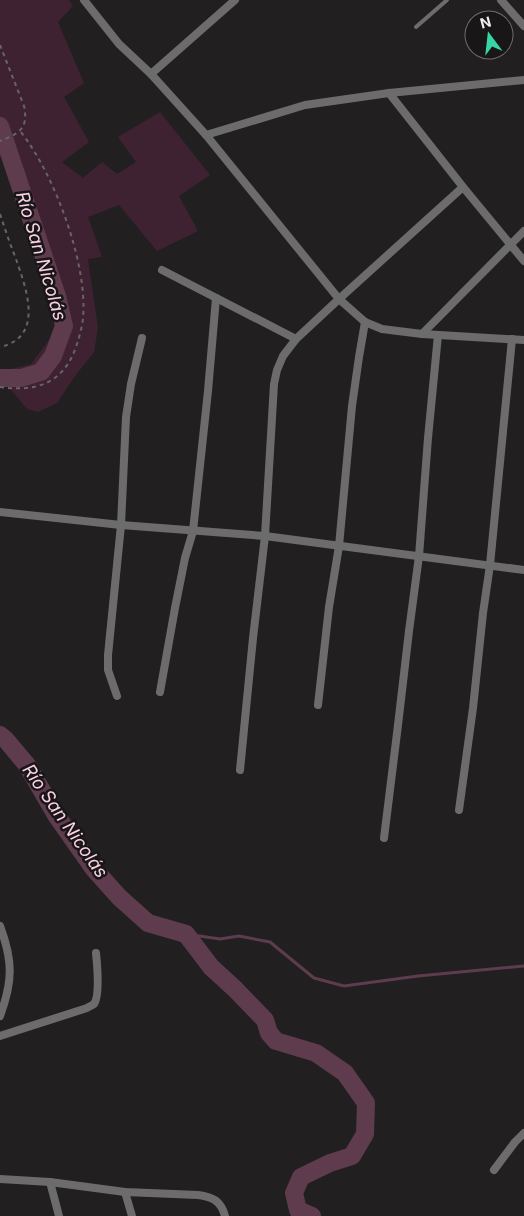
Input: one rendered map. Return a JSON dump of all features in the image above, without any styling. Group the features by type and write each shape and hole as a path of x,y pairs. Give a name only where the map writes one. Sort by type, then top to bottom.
{"street":[{"path":"84,0 119,44 152,74 206,135 338,299 365,322 382,329 422,334 524,340"},
{"path":"152,74 235,0"},
{"path":"501,0 524,26"},
{"path":"206,135 305,105 389,92 524,80"},
{"path":"389,92 524,261"},
{"path":"240,770 252,638 265,536 274,384 277,370 283,356 296,339 463,187"},
{"path":"422,334 524,230"},
{"path":"162,270 296,339"},
{"path":"160,692 178,591 193,530 216,298"},
{"path":"318,706 329,606 339,546 352,406 358,357 365,322"},
{"path":"384,838 408,631 419,556 438,335"},
{"path":"117,696 108,670 121,524 126,417 131,384 142,338"},
{"path":"459,810 490,565 512,339"},
{"path":"0,512 265,536 524,570"},
{"path":"0,926 9,958 11,976 0,1016"},
{"path":"0,1036 87,1008 93,1004 96,1000 98,983 96,953"},
{"path":"494,1170 524,1133"},
{"path":"0,1179 50,1182 125,1192 198,1194 209,1196 218,1202 225,1216"},
{"path":"50,1182 59,1216"},
{"path":"125,1192 132,1216"}],"lane":[{"path":"416,27 447,0"}],"path":[{"path":"0,45 26,115 26,120 20,131 0,141"},
{"path":"0,387 29,388 50,382 62,373 71,359 83,318 80,269 70,232 49,178 34,150 20,131"},
{"path":"0,214 22,277 29,311 27,324 22,336 17,341 0,348"}],"shaded area":[{"path":"0,0 69,0 73,6 58,22 84,83 64,97 89,142 62,162 83,178 102,162 117,174 136,162 118,137 160,112 210,175 179,196 198,231 157,251 119,205 88,217 102,257 88,259 98,328 94,352 57,403 38,412 27,409 0,376 0,372 31,364 65,319 21,182 0,126"}],"waterway":[{"name":"Río San Nicolás","path":"0,126 57,296 64,326 53,356 41,372 21,378 0,378"},
{"name":"Río San Nicolás","path":"0,735 27,765 56,815 94,869 119,897 148,923 186,934 211,967 265,1020 269,1033 276,1041 316,1053 345,1073 366,1103 365,1134 352,1156 330,1163 301,1177 294,1193 298,1210 312,1216"},
{"path":"186,934 220,939 239,936 270,942 314,978 344,986 418,976 524,966"}]}
